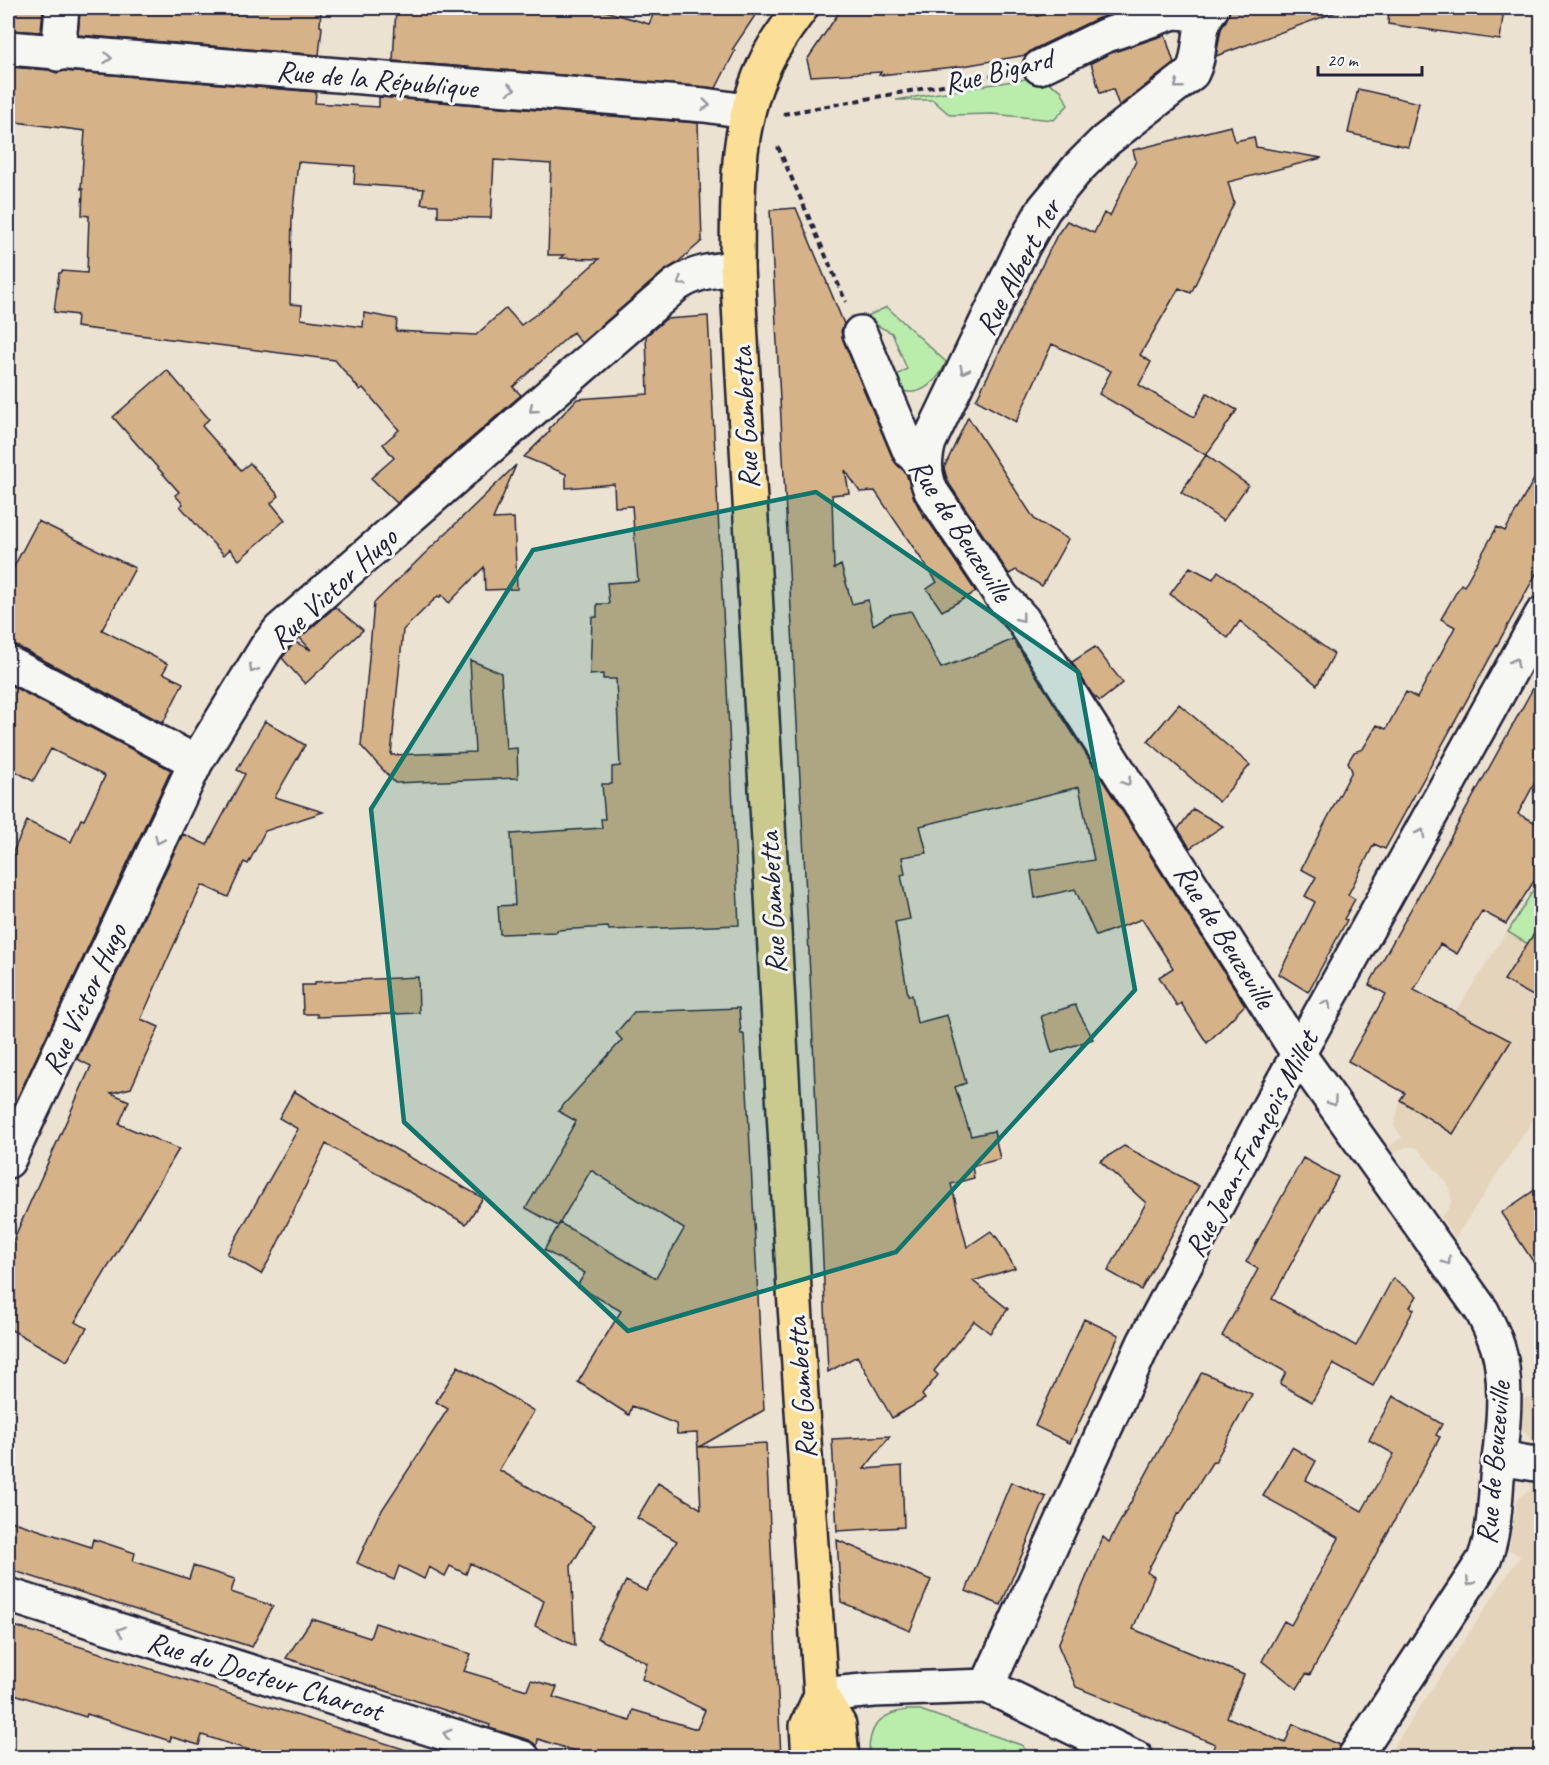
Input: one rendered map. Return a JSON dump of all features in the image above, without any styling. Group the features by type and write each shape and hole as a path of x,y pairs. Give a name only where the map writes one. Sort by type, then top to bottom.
{"main road":[{"name":"Rue Gambetta","path":"801,8 765,63 761,113 739,160 737,268 794,1290 821,1695"},
{"path":"809,1758 807,1726 821,1695"},
{"path":"821,1695 839,1725 842,1758"}],"street":[{"path":"58,54 62,8"},
{"name":"Rue Bigard","path":"1040,67 1104,36 1174,12 1209,11"},
{"name":"Rue Albert 1er","path":"924,464 929,442 1023,246 1044,209 1078,168 1105,141 1192,74 1196,65 1200,29 1209,11"},
{"name":"Rue de la République","path":"8,48 58,54 693,104 761,113"},
{"name":"Rue Victor Hugo","path":"8,1161 196,762 266,648 280,630 676,285 689,276 703,272 737,268"},
{"name":"Rue de Beuzeville","path":"860,333 910,452 924,464 926,479 931,491 1002,597 1023,620 1299,1055 1485,1317 1494,1336 1502,1365 1504,1402 1492,1527 1484,1560 1354,1758"},
{"name":"Rue Jean-François Millet","path":"987,1686 1144,1343 1270,1105 1542,614"},
{"path":"8,663 196,762"},
{"path":"1499,1458 1536,1464"},
{"name":"Rue du Docteur Charcot","path":"8,1595 523,1758"},
{"path":"821,1695 874,1690 987,1686 1136,1758"}],"path":[{"name":"Rue Bigard","path":"761,113 973,81 1040,67"},
{"path":"777,144 860,333"}],"highlighted area":[{"path":"816,492 1078,672 1135,990 896,1252 628,1331 404,1122 371,809 533,550"}],"shaded area":[{"path":"1541,877 1541,1108 1455,1238 1441,1217 1452,1200 1447,1183 1416,1147 1406,1147 1393,1153 1388,1147 1402,1137 1394,1126 1400,1100"},
{"path":"1541,1397 1541,1757 1386,1758 1520,1556 1509,1550 1517,1499 1530,1491 1534,1445 1522,1428 1524,1398"}],"green space":[{"path":"1038,77 1061,90 1068,105 1054,120 992,114 950,115 933,100 896,100"},
{"path":"887,307 946,362 929,385 916,392 901,390 897,375 907,369 892,333 863,318"},
{"path":"1541,877 1541,952 1508,932"},
{"path":"907,1710 920,1710 1021,1745 1028,1757 1005,1757 1003,1749 965,1757 869,1757 870,1738 876,1724 888,1715"}],"building":[{"path":"8,8 43,8 41,32 8,30"},
{"path":"80,8 321,8 320,26 322,27 319,55 78,35"},
{"path":"396,8 595,8 649,24 656,8 760,8 732,50 735,51 716,88 393,61"},
{"path":"842,8 1035,8 1037,16 1076,8 1129,8 1096,19 1026,55 963,66 879,75 881,72 811,76 807,60"},
{"path":"1230,8 1339,8 1339,11 1216,56 1221,29"},
{"path":"1389,8 1504,8 1500,40 1388,24"},
{"path":"1165,35 1174,63 1119,106 1113,89 1100,93 1091,63 1111,53"},
{"path":"8,67 49,70 57,73 64,71 316,92 315,103 379,107 379,97 698,123 702,241 581,343 573,332 513,387 521,395 397,503 371,478 394,458 383,444 399,430 335,360 76,327 77,315 54,312 59,273 62,271 87,273 89,216 82,215 83,189 81,189 85,131 8,121","holes":["494,160 551,164 548,255 564,255 560,258 599,259 542,310 521,325 506,308 476,335 396,331 397,319 364,313 363,327 301,319 302,305 290,304 292,219 298,162 355,166 354,184 424,189 421,204 438,205 438,217 491,218"]},
{"path":"1358,89 1419,103 1408,147 1348,133"},
{"path":"1231,126 1235,141 1254,137 1256,147 1322,158 1228,182 1234,203 1191,293 1179,288 1140,355 1151,362 1139,385 1194,417 1207,393 1237,410 1206,455 1099,394 1111,371 1052,344 1016,422 976,400 1057,235 1067,221 1094,233 1104,213 1110,216 1136,161 1133,150"},
{"path":"796,208 844,324 841,331 843,340 893,459 906,473 914,498 924,518 925,516 976,592 942,611 927,589 937,582 875,491 860,492 845,470 849,493 832,495 834,569 841,565 852,604 868,600 873,625 889,615 911,611 941,668 1013,639 1245,1005 1207,1043 1181,1003 1177,1006 1159,977 1173,968 1142,919 1096,936 1075,889 1035,898 1031,871 1094,860 1079,787 920,826 927,853 902,857 905,874 901,875 910,919 895,922 908,995 912,995 917,1023 947,1015 966,1083 955,1087 971,1136 994,1131 1000,1159 972,1166 974,1178 951,1184 967,1247 991,1231 1015,1268 973,1281 1008,1309 990,1333 974,1321 934,1371 938,1375 922,1395 925,1399 892,1418 857,1356 828,1372 808,932 770,210"},
{"path":"708,316 739,925 609,930 608,927 500,934 498,906 515,905 511,834 602,828 601,819 605,819 602,784 612,784 612,767 620,766 616,679 603,679 603,674 590,675 592,617 597,617 597,604 609,604 607,583 638,581 632,506 615,507 614,484 566,488 566,474 524,457 577,399 648,394 646,336 666,319"},
{"path":"167,370 209,419 202,426 241,470 250,463 279,496 271,503 285,520 239,560 230,549 224,555 207,537 180,506 183,504 175,495 179,492 113,417"},
{"path":"968,417 1035,520 1068,539 1042,586 1016,570 1009,574 948,482 944,468"},
{"path":"1206,455 1248,485 1223,521 1181,492"},
{"path":"516,465 493,519 514,518 517,589 485,590 484,567 449,603 442,595 438,596 403,630 391,755 475,752 470,660 501,673 506,749 517,748 518,778 395,783 361,746 374,603"},
{"path":"1542,465 1542,563 1385,849 1374,844 1348,895 1355,899 1344,919 1347,920 1308,992 1279,974 1315,902 1305,896 1316,877 1301,869 1352,771 1348,762 1354,752 1363,749 1377,725 1386,729 1406,692 1417,698 1455,627 1441,619 1461,584 1464,586 1497,527 1505,531"},
{"path":"38,521 135,568 102,630 168,664 163,673 183,683 163,723 17,646 8,644 8,578"},
{"path":"1190,567 1213,579 1218,571 1334,654 1317,685 1240,621 1228,638 1170,594"},
{"path":"335,607 363,630 305,684 282,658 295,642 311,650 300,638"},
{"path":"1095,647 1123,683 1100,701 1092,694 1072,662"},
{"path":"1542,672 1542,769 1518,814 1542,826 1542,869 1506,924 1482,911 1457,954 1440,944 1414,990 1511,1041 1453,1134 1400,1100 1405,1093 1348,1061 1386,994 1369,985"},
{"path":"8,684 171,770 8,1118 8,863 27,821 71,842 105,776 51,749 33,781 8,767"},
{"path":"1179,704 1250,765 1219,802 1148,741"},
{"path":"265,721 305,745 275,797 323,812 265,831 248,864 244,862 228,897 202,885 172,949 141,1019 159,1027 131,1088 111,1093 129,1101 119,1124 179,1149 75,1322 87,1328 67,1361 8,1328 8,1252 91,1066 77,1059 183,834 207,845 245,774 237,770"},
{"path":"1193,809 1223,826 1190,848 1178,829"},
{"path":"1542,921 1542,1001 1504,980"},
{"path":"418,977 419,1013 317,1017 317,1014 303,1014 302,985 315,985 315,982"},
{"path":"1075,1005 1093,1039 1052,1053 1041,1016"},
{"path":"739,1008 741,1034 744,1034 764,1410 699,1447 766,1443 781,1758 596,1758 538,1739 537,1746 529,1740 489,1728 490,1725 286,1658 312,1619 370,1638 375,1623 471,1654 464,1671 527,1690 531,1680 557,1687 553,1697 630,1721 633,1710 697,1729 705,1710 642,1679 647,1663 597,1638 626,1581 646,1591 677,1541 637,1518 658,1483 701,1509 697,1433 677,1434 676,1424 632,1406 629,1415 578,1382 621,1311 577,1286 585,1273 544,1250 560,1223 656,1278 684,1229 591,1170 558,1226 526,1208 576,1121 558,1111 622,1040 616,1033 634,1012"},
{"path":"294,1091 483,1198 466,1224 326,1144 261,1274 227,1254 298,1129 279,1118"},
{"path":"1124,1146 1199,1186 1141,1290 1108,1271 1146,1203 1100,1161"},
{"path":"1303,1158 1338,1177 1272,1299 1356,1346 1393,1278 1417,1296 1410,1307 1414,1309 1373,1386 1333,1364 1312,1402 1280,1384 1286,1372 1222,1336 1258,1269 1246,1262"},
{"path":"1542,1185 1542,1275 1501,1213"},
{"path":"1084,1319 1119,1335 1070,1443 1035,1426"},
{"path":"458,1366 534,1411 499,1470 595,1525 571,1566 575,1646 535,1626 544,1601 470,1563 466,1574 450,1566 445,1576 429,1567 424,1579 399,1566 394,1580 357,1563 378,1516 448,1409 436,1402"},
{"path":"1202,1372 1252,1394 1215,1462 1213,1461 1180,1514 1178,1513 1147,1572 1154,1577 1133,1629 1244,1675 1227,1717 1285,1743 1293,1724 1340,1745 1335,1758 1209,1758 1215,1744 1076,1687 1058,1645 1103,1537 1109,1542"},
{"path":"1393,1396 1442,1424 1436,1435 1440,1437 1310,1675 1306,1674 1297,1689 1262,1661 1284,1621 1291,1625 1339,1538 1263,1496 1292,1447 1316,1461 1306,1480 1362,1511 1394,1454 1369,1440"},
{"path":"890,1436 864,1469 902,1466 904,1527 837,1531 832,1439"},
{"path":"1011,1482 1046,1497 1001,1605 966,1591"},
{"path":"8,1520 91,1547 93,1539 135,1553 133,1561 189,1579 193,1566 235,1579 231,1592 273,1606 252,1647 8,1569"},
{"path":"837,1540 931,1580 910,1631 841,1602"},
{"path":"8,1624 410,1751 410,1758 251,1758 252,1751 202,1735 199,1745 171,1737 170,1741 87,1714 86,1717 8,1692"}]}
